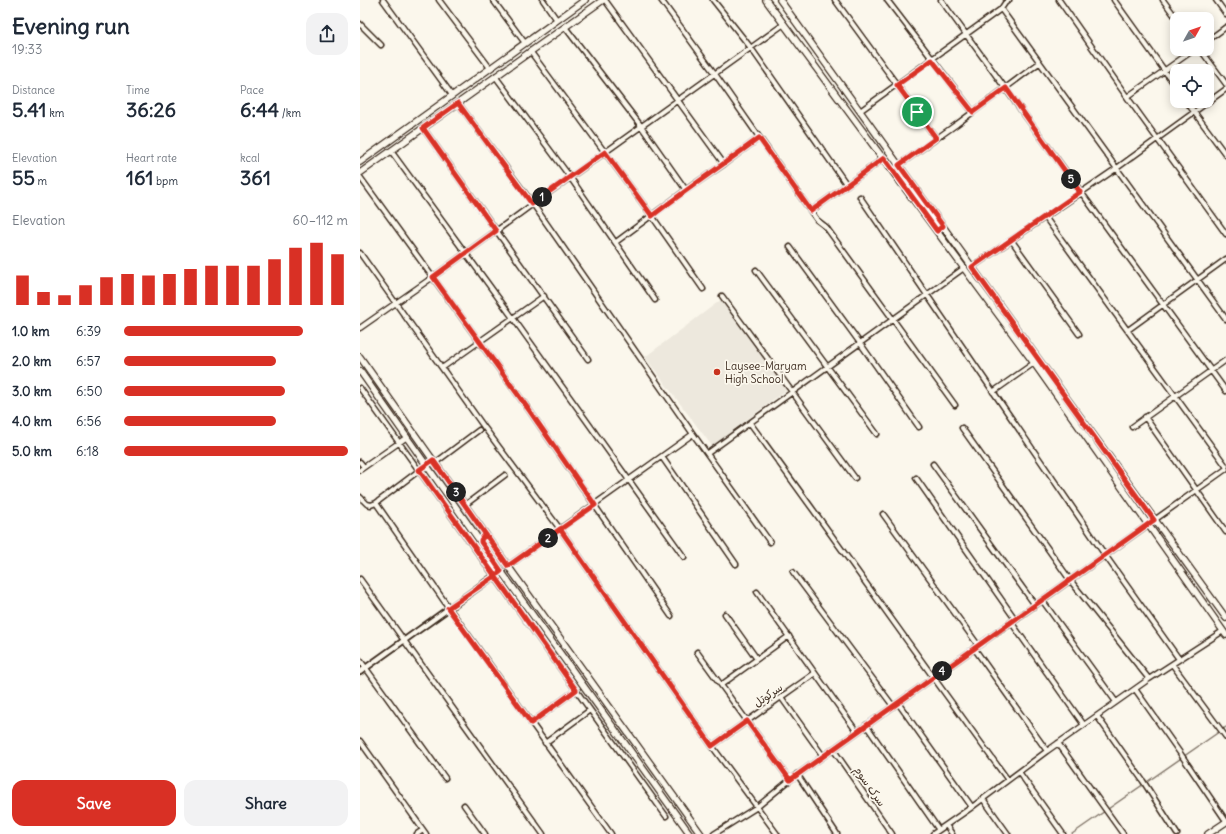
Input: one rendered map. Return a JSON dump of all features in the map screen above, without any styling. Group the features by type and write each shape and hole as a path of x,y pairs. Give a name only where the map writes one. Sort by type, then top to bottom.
{"main road":[{"path":"360,162 585,0"},
{"path":"360,173 604,0"},
{"path":"766,0 1034,363 1224,633"},
{"path":"780,0 1226,618"},
{"path":"463,87 469,95"},
{"path":"440,104 446,112"},
{"path":"937,231 943,226"},
{"path":"360,357 701,834"},
{"path":"360,371 501,571 662,792 690,834"},
{"path":"468,524 473,524 475,519"},
{"path":"481,542 483,537 488,537"},
{"path":"662,792 669,788"},
{"path":"674,812 677,807 681,806"},
{"path":"1208,834 1226,822"}],"street":[{"path":"383,0 452,95"},
{"path":"439,0 490,68"},
{"path":"493,0 525,43"},
{"path":"543,0 557,20"},
{"path":"604,0 724,164"},
{"path":"661,0 715,74 817,220 826,227 955,405"},
{"path":"713,0 751,48 847,185"},
{"path":"835,0 936,138"},
{"path":"887,0 973,112"},
{"path":"941,0 1226,391"},
{"path":"1058,0 1226,234"},
{"path":"1114,0 1170,78"},
{"path":"1163,0 1172,12"},
{"path":"1216,0 1226,14"},
{"path":"860,111 1002,9 1005,1"},
{"path":"1002,9 1039,63 1226,319"},
{"path":"360,24 381,45"},
{"path":"360,328 784,24"},
{"path":"565,27 641,126 686,190"},
{"path":"1214,36 1226,27"},
{"path":"530,51 652,216 702,289"},
{"path":"1127,97 1186,56"},
{"path":"1205,56 1226,84"},
{"path":"899,165 1039,63"},
{"path":"495,76 570,177 655,300"},
{"path":"972,267 1117,168 1226,89"},
{"path":"458,103 532,204 770,542"},
{"path":"1191,108 1226,155"},
{"path":"423,128 588,359"},
{"path":"616,242 759,138"},
{"path":"391,151 513,318 628,481 684,557"},
{"path":"811,211 884,158"},
{"path":"360,177 529,410 671,616"},
{"path":"860,197 1105,555 1179,659"},
{"path":"714,834 757,807 797,774 1226,468 1128,330 1045,217"},
{"path":"1012,241 1079,334"},
{"path":"790,247 919,427"},
{"path":"360,253 560,529 712,746 777,834"},
{"path":"1128,330 1226,259"},
{"path":"708,454 964,268"},
{"path":"756,270 877,434"},
{"path":"442,368 544,296"},
{"path":"722,296 855,478"},
{"path":"1132,426 1226,360"},
{"path":"994,392 1034,363"},
{"path":"360,388 666,816"},
{"path":"1145,417 1226,532"},
{"path":"750,423 824,523 933,678 1008,780"},
{"path":"962,428 1070,580 1149,679"},
{"path":"360,497 367,504 376,503 426,465 479,430"},
{"path":"508,566 693,434"},
{"path":"360,462 362,469 406,437"},
{"path":"662,457 736,564"},
{"path":"933,464 1034,605"},
{"path":"465,505 506,475"},
{"path":"916,478 1015,619"},
{"path":"376,503 448,608 611,834"},
{"path":"883,514 1047,751"},
{"path":"360,672 501,571"},
{"path":"794,572 893,706"},
{"path":"360,579 543,834"},
{"path":"757,592 857,732"},
{"path":"1042,600 1116,702"},
{"path":"725,614 757,659"},
{"path":"1011,622 1084,725"},
{"path":"933,834 972,808 1047,751 1135,688 1179,659 1224,633"},
{"path":"721,685 789,636"},
{"path":"697,652 790,780"},
{"path":"360,660 445,778"},
{"path":"1172,664 1226,737"},
{"name":"سرکوتل","path":"712,746 815,673"},
{"path":"1135,688 1226,822"},
{"path":"531,723 576,690"},
{"path":"781,697 823,756"},
{"path":"898,703 972,808"},
{"path":"545,743 590,710"},
{"path":"1097,716 1143,781 1177,834"},
{"path":"866,726 939,830"},
{"path":"360,741 426,834"},
{"path":"1058,744 1123,834"},
{"name":"سرک سوم","path":"833,749 892,834"},
{"path":"1019,772 1063,834"},
{"path":"797,774 837,834"},
{"path":"983,799 1008,834"},
{"path":"464,805 485,834"},
{"path":"946,825 952,834"},
{"path":"417,834 423,830"}],"shaded area":[{"name":"Laysee-Maryam High School","path":"722,299 789,388 712,446 645,357"}],"waterway":[{"path":"1072,834 1226,727"}],"place":[{"name":"Laysee-Maryam High School","path":"717,372"}],"route":[{"path":"917,112 897,85 932,60 973,112 1006,88 1080,192 1012,241 972,267 1154,520 790,780 747,721 712,746 560,529 534,548 508,566 475,519 433,460 419,470 495,576 448,608 531,723 576,690 495,576 501,571 481,540 484,536 488,537 508,566 560,529 595,505 529,410 433,277 496,231 423,128 458,103 532,204 605,152 652,216 759,138 811,211 884,158 937,231 943,226 899,165 936,138 917,112"}]}
